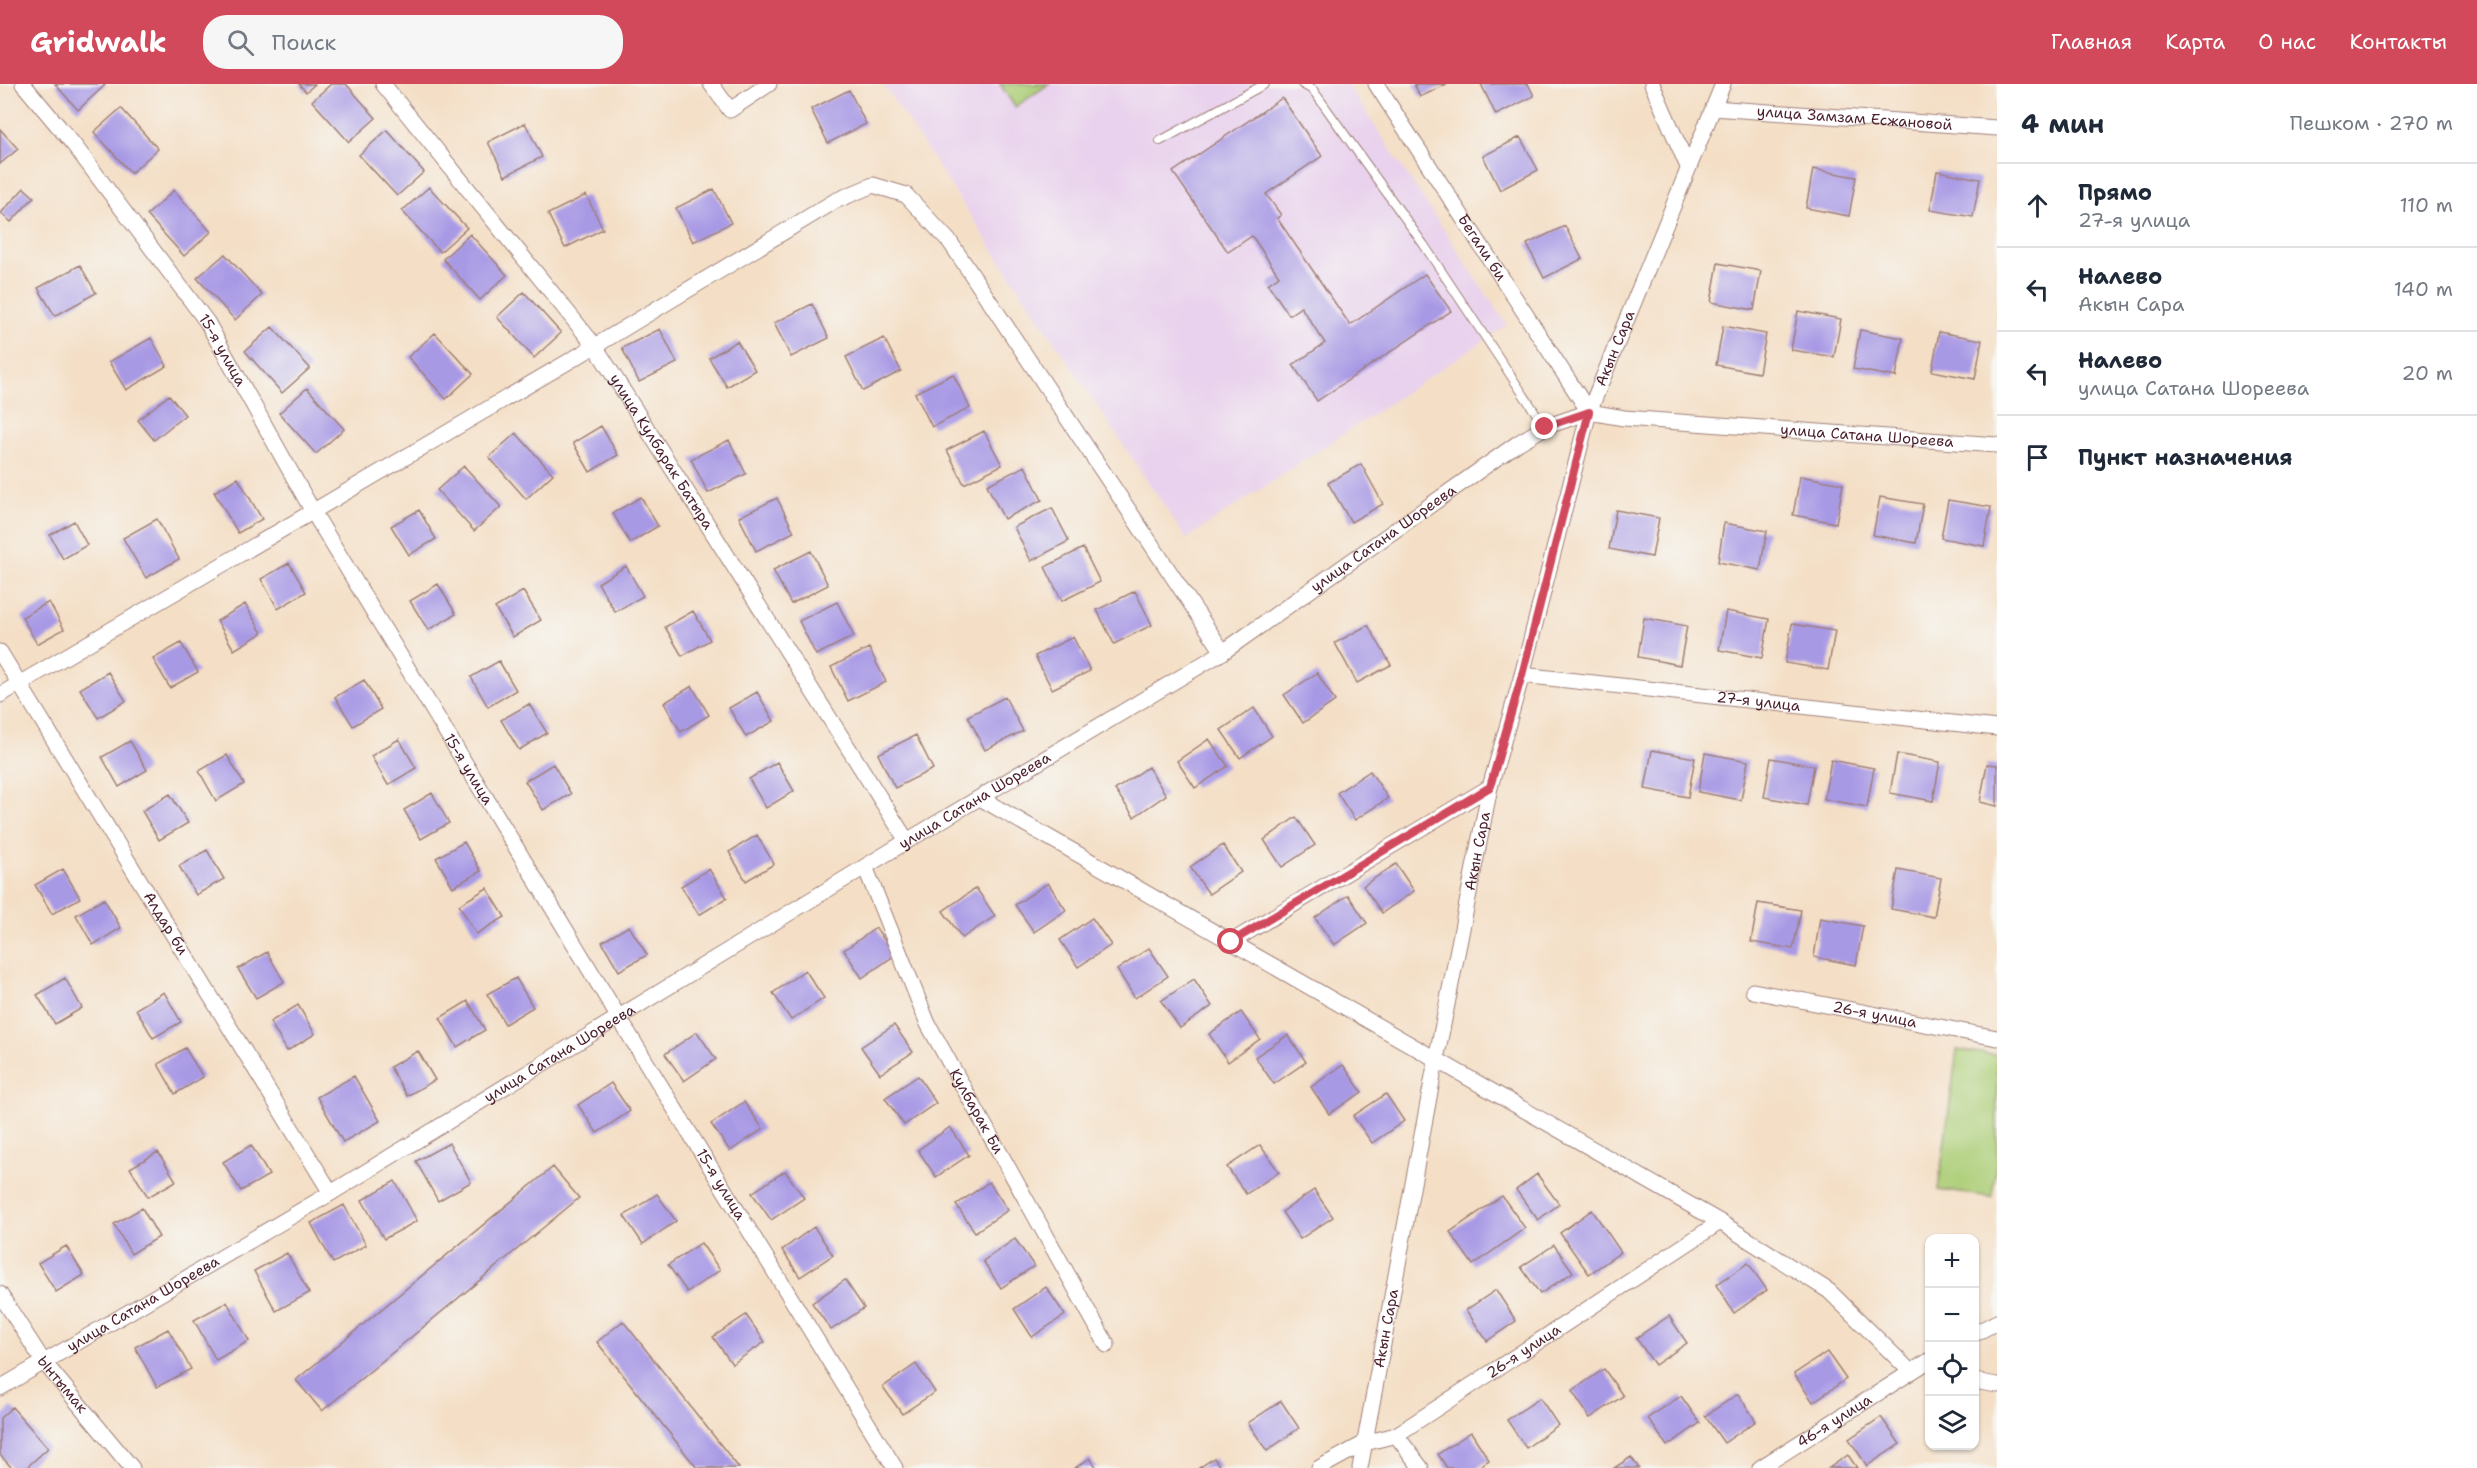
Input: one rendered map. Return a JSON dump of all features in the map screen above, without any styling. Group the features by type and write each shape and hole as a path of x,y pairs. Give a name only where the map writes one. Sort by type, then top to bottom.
{"street":[{"name":"15-я улица","path":"23,84 75,145 207,322 312,510 619,1018 895,1468"},
{"name":"улица Кулбарак Батыра","path":"383,84 595,346 907,842"},
{"path":"711,84 730,110 769,84"},
{"name":"Бегали би","path":"1376,84 1589,412"},
{"path":"1652,84 1688,167"},
{"name":"Акын Сара","path":"1360,1468 1436,1060 1490,787 1522,675 1589,412 1723,84"},
{"name":"улица Замзам Есжановой","path":"1713,108 1997,128"},
{"path":"0,695 595,346 835,201 873,186 906,195 950,242 1223,652"},
{"name":"улица Сатана Шореева","path":"0,1388 331,1193 1223,652 1518,443 1545,427 1589,412 1624,418 1997,445"},
{"name":"Алдар би","path":"0,652 331,1193"},
{"name":"27-я улица","path":"1522,675 1997,728"},
{"path":"1231,942 1490,787"},
{"path":"980,798 1720,1222 1829,1291 1910,1371 1925,1373"},
{"name":"Кулбарак Би","path":"866,869 928,1024 1107,1345"},
{"name":"26-я улица","path":"1753,990 1997,1038"},
{"name":"26-я улица","path":"1319,1468 1365,1443 1396,1435 1720,1222"},
{"name":"Ынтымак","path":"0,1294 43,1361 132,1468"},
{"path":"1979,1331 1997,1320"},
{"name":"46-я улица","path":"1760,1468 1925,1362"},
{"path":"1979,1382 1997,1385"},
{"path":"1396,1435 1421,1468"}],"lane":[{"path":"1160,141 1265,84"},
{"path":"1302,84 1313,90 1424,245 1545,427"}],"shaded area":[{"path":"883,84 1347,84 1507,325 1186,539"}],"green space":[{"path":"1000,84 1049,84 1015,107"},
{"path":"1957,1050 1997,1055 1997,1159 1992,1197 1938,1190"}],"building":[{"path":"55,84 104,84 105,85 78,110"},
{"path":"299,84 315,84 306,92"},
{"path":"331,84 346,84 376,118 349,142 312,101"},
{"path":"1414,84 1447,84 1420,97"},
{"path":"1481,84 1528,84 1534,96 1496,115"},
{"path":"849,90 866,124 828,143 811,109"},
{"path":"1282,98 1322,156 1266,194 1281,215 1277,218 1350,325 1425,274 1451,311 1317,401 1293,365 1325,343 1301,307 1289,315 1268,284 1279,276 1252,236 1228,252 1173,172"},
{"path":"121,108 158,149 131,173 94,132"},
{"path":"525,123 542,157 505,176 488,142"},
{"path":"0,129 18,149 0,164"},
{"path":"387,130 424,172 397,196 359,155"},
{"path":"1520,137 1538,170 1500,190 1483,156"},
{"path":"1813,169 1856,177 1849,216 1806,208"},
{"path":"1937,171 1980,179 1973,217 1930,210"},
{"path":"429,187 467,228 440,252 402,211"},
{"path":"24,188 34,197 11,222 1,213"},
{"path":"714,189 731,223 693,242 676,208"},
{"path":"174,190 211,232 184,256 147,215"},
{"path":"586,195 603,229 565,248 548,214"},
{"path":"1565,226 1582,259 1544,278 1527,244"},
{"path":"470,234 507,275 480,300 443,259"},
{"path":"225,254 262,295 235,320 197,278"},
{"path":"1718,263 1761,271 1754,310 1711,302"},
{"path":"80,265 96,293 55,316 38,288"},
{"path":"524,292 561,333 534,358 497,317"},
{"path":"812,304 829,338 791,357 774,323"},
{"path":"1798,311 1841,319 1834,357 1791,350"},
{"path":"1723,326 1766,334 1759,373 1716,365"},
{"path":"272,327 310,368 282,393 245,351"},
{"path":"660,329 677,363 639,382 622,348"},
{"path":"1860,330 1903,338 1896,377 1853,369"},
{"path":"1939,332 1982,340 1975,379 1932,371"},
{"path":"435,333 473,374 446,399 408,357"},
{"path":"151,338 167,366 126,390 109,362"},
{"path":"884,338 901,371 863,391 846,357"},
{"path":"737,341 755,370 727,387 709,358"},
{"path":"953,374 970,408 932,427 915,393"},
{"path":"307,388 344,429 316,454 279,413"},
{"path":"169,395 185,415 154,440 138,420"},
{"path":"601,426 618,455 590,472 573,443"},
{"path":"984,431 1002,465 964,484 947,450"},
{"path":"516,433 553,474 526,499 489,457"},
{"path":"729,440 746,474 708,493 691,459"},
{"path":"1361,464 1383,504 1351,522 1328,483"},
{"path":"464,466 501,507 474,531 437,490"},
{"path":"1025,466 1042,500 1004,519 987,485"},
{"path":"1800,476 1843,484 1836,523 1793,515"},
{"path":"238,478 262,519 238,533 214,492"},
{"path":"641,497 658,526 630,543 613,513"},
{"path":"1880,497 1923,504 1916,543 1873,535"},
{"path":"777,498 794,532 756,551 739,517"},
{"path":"1948,500 1991,507 1984,546 1941,538"},
{"path":"1052,508 1069,541 1031,561 1014,527"},
{"path":"419,510 436,539 409,555 391,526"},
{"path":"1616,510 1659,518 1652,557 1609,549"},
{"path":"157,519 179,559 146,578 123,538"},
{"path":"74,521 87,545 63,559 50,535"},
{"path":"1724,523 1767,531 1760,570 1718,562"},
{"path":"1083,548 1100,582 1062,601 1045,567"},
{"path":"811,551 828,585 791,604 773,570"},
{"path":"289,563 306,592 278,609 261,579"},
{"path":"626,566 643,596 615,612 598,583"},
{"path":"438,584 456,614 428,630 410,601"},
{"path":"523,591 541,620 513,637 495,608"},
{"path":"1135,591 1152,625 1114,644 1097,610"},
{"path":"49,602 64,629 37,644 22,617"},
{"path":"837,602 854,636 816,655 799,621"},
{"path":"245,604 262,633 234,650 217,621"},
{"path":"693,611 710,640 682,656 665,627"},
{"path":"1726,611 1769,619 1762,658 1719,650"},
{"path":"1644,618 1687,626 1680,665 1638,657"},
{"path":"1792,624 1835,631 1828,670 1785,663"},
{"path":"1368,625 1391,665 1357,683 1335,643"},
{"path":"1073,637 1090,671 1052,689 1035,656"},
{"path":"181,643 198,672 170,688 153,659"},
{"path":"869,648 886,682 848,701 831,667"},
{"path":"499,661 516,690 488,707 471,677"},
{"path":"108,672 126,701 98,718 80,689"},
{"path":"1317,673 1335,701 1303,723 1284,695"},
{"path":"364,680 381,709 353,726 335,697"},
{"path":"692,686 709,715 681,732 664,703"},
{"path":"757,692 774,721 746,737 729,708"},
{"path":"1005,697 1023,731 985,750 968,716"},
{"path":"529,704 547,733 519,750 501,720"},
{"path":"1254,708 1272,736 1240,758 1221,730"},
{"path":"916,735 933,769 895,788 878,754"},
{"path":"399,739 416,768 388,785 371,756"},
{"path":"1209,739 1228,766 1195,788 1177,761"},
{"path":"130,741 147,770 119,787 102,757"},
{"path":"1652,750 1695,758 1688,797 1645,789"},
{"path":"1705,753 1748,761 1741,800 1698,792"},
{"path":"1897,754 1940,762 1933,801 1890,793"},
{"path":"227,755 244,784 216,801 199,771"},
{"path":"1771,758 1814,766 1807,805 1764,797"},
{"path":"1831,760 1874,768 1867,807 1824,799"},
{"path":"777,762 794,791 766,808 749,779"},
{"path":"553,764 571,794 543,810 525,781"},
{"path":"1987,764 1997,765 1997,806 1980,802"},
{"path":"1148,767 1166,795 1134,817 1115,790"},
{"path":"1370,771 1388,798 1355,820 1337,793"},
{"path":"432,793 449,823 421,839 404,810"},
{"path":"170,794 188,823 159,840 142,811"},
{"path":"1296,817 1315,845 1282,867 1264,840"},
{"path":"757,835 774,864 746,881 729,852"},
{"path":"464,842 481,871 453,887 436,858"},
{"path":"1223,845 1241,872 1209,894 1190,867"},
{"path":"207,850 224,879 196,895 179,866"},
{"path":"1396,864 1414,891 1382,913 1363,886"},
{"path":"63,869 80,898 52,914 35,885"},
{"path":"709,869 727,898 699,915 681,886"},
{"path":"1898,870 1941,878 1934,917 1891,909"},
{"path":"1048,883 1066,910 1034,932 1015,905"},
{"path":"487,888 505,917 476,934 459,905"},
{"path":"976,888 995,916 962,938 943,911"},
{"path":"1348,895 1367,923 1334,945 1315,918"},
{"path":"104,899 121,928 93,945 76,915"},
{"path":"1758,903 1801,910 1793,949 1751,942"},
{"path":"1092,918 1111,945 1078,967 1060,940"},
{"path":"1820,918 1863,926 1856,965 1814,957"},
{"path":"629,926 647,955 619,971 602,942"},
{"path":"876,928 895,955 862,978 844,950"},
{"path":"1149,948 1168,976 1135,998 1117,970"},
{"path":"267,952 284,982 256,998 238,969"},
{"path":"805,970 824,998 791,1020 773,993"},
{"path":"65,978 82,1008 55,1024 37,995"},
{"path":"516,978 533,1007 505,1024 487,994"},
{"path":"1194,979 1212,1006 1180,1028 1161,1001"},
{"path":"164,992 181,1022 153,1038 136,1009"},
{"path":"468,1001 485,1030 457,1047 440,1018"},
{"path":"298,1005 315,1034 287,1051 270,1022"},
{"path":"1241,1012 1260,1039 1228,1062 1209,1034"},
{"path":"894,1025 913,1052 880,1074 861,1047"},
{"path":"697,1032 716,1059 684,1081 665,1054"},
{"path":"1288,1035 1306,1062 1274,1084 1255,1057"},
{"path":"185,1048 203,1077 175,1094 158,1064"},
{"path":"418,1051 435,1080 407,1096 390,1067"},
{"path":"1343,1065 1362,1092 1329,1114 1311,1087"},
{"path":"354,1076 380,1121 343,1142 317,1097"},
{"path":"918,1076 936,1103 904,1125 885,1098"},
{"path":"611,1083 630,1111 597,1133 578,1105"},
{"path":"1386,1094 1404,1121 1372,1143 1353,1116"},
{"path":"744,1102 763,1129 730,1151 711,1124"},
{"path":"950,1127 969,1155 936,1177 918,1150"},
{"path":"449,1143 471,1182 438,1201 416,1161"},
{"path":"251,1145 269,1175 241,1191 223,1162"},
{"path":"1260,1145 1279,1172 1246,1194 1227,1167"},
{"path":"158,1152 176,1181 148,1197 130,1168"},
{"path":"553,1167 579,1198 322,1411 296,1380"},
{"path":"785,1171 804,1198 771,1220 752,1193"},
{"path":"1537,1174 1559,1204 1538,1220 1516,1190"},
{"path":"395,1181 417,1221 384,1239 362,1200"},
{"path":"989,1182 1008,1210 975,1232 956,1205"},
{"path":"1314,1190 1333,1217 1300,1239 1282,1212"},
{"path":"657,1194 676,1221 643,1244 624,1216"},
{"path":"1502,1196 1525,1228 1473,1265 1450,1232"},
{"path":"344,1205 366,1245 333,1263 311,1223"},
{"path":"142,1208 159,1237 131,1254 114,1224"},
{"path":"1592,1210 1621,1252 1589,1274 1560,1233"},
{"path":"814,1227 833,1255 800,1277 782,1250"},
{"path":"1015,1239 1034,1266 1001,1288 983,1261"},
{"path":"701,1243 720,1270 687,1292 668,1265"},
{"path":"1554,1245 1573,1272 1540,1294 1521,1267"},
{"path":"66,1246 84,1275 56,1292 38,1263"},
{"path":"287,1253 309,1293 276,1311 254,1271"},
{"path":"1748,1263 1767,1290 1734,1313 1716,1285"},
{"path":"845,1280 864,1308 831,1330 812,1303"},
{"path":"1046,1287 1065,1315 1032,1337 1014,1309"},
{"path":"1496,1290 1516,1321 1487,1341 1466,1310"},
{"path":"227,1302 249,1341 216,1360 194,1320"},
{"path":"746,1315 765,1342 732,1364 713,1337"},
{"path":"1669,1316 1687,1343 1655,1365 1636,1338"},
{"path":"623,1321 739,1468 697,1468 597,1342"},
{"path":"168,1329 191,1369 157,1387 135,1347"},
{"path":"1827,1352 1846,1379 1813,1402 1794,1374"},
{"path":"916,1364 935,1392 902,1414 883,1387"},
{"path":"1604,1369 1623,1396 1590,1418 1572,1391"},
{"path":"1738,1394 1756,1421 1724,1443 1705,1416"},
{"path":"1681,1396 1700,1423 1667,1446 1648,1418"},
{"path":"1540,1398 1558,1425 1526,1448 1507,1420"},
{"path":"1281,1401 1299,1428 1267,1451 1248,1423"},
{"path":"12,1407 48,1448 26,1468 12,1468 0,1455 0,1418"},
{"path":"1881,1417 1900,1444 1867,1466 1849,1439"},
{"path":"1471,1432 1489,1460 1477,1468 1447,1468 1438,1454"},
{"path":"1848,1455 1857,1468 1829,1468"},
{"path":"1631,1457 1639,1468 1614,1468"},
{"path":"1090,1458 1097,1468 1075,1468"},
{"path":"1214,1458 1221,1468 1199,1468"}],"route":[{"path":"1231,942 1490,787 1522,675 1589,412 1545,427"}]}
